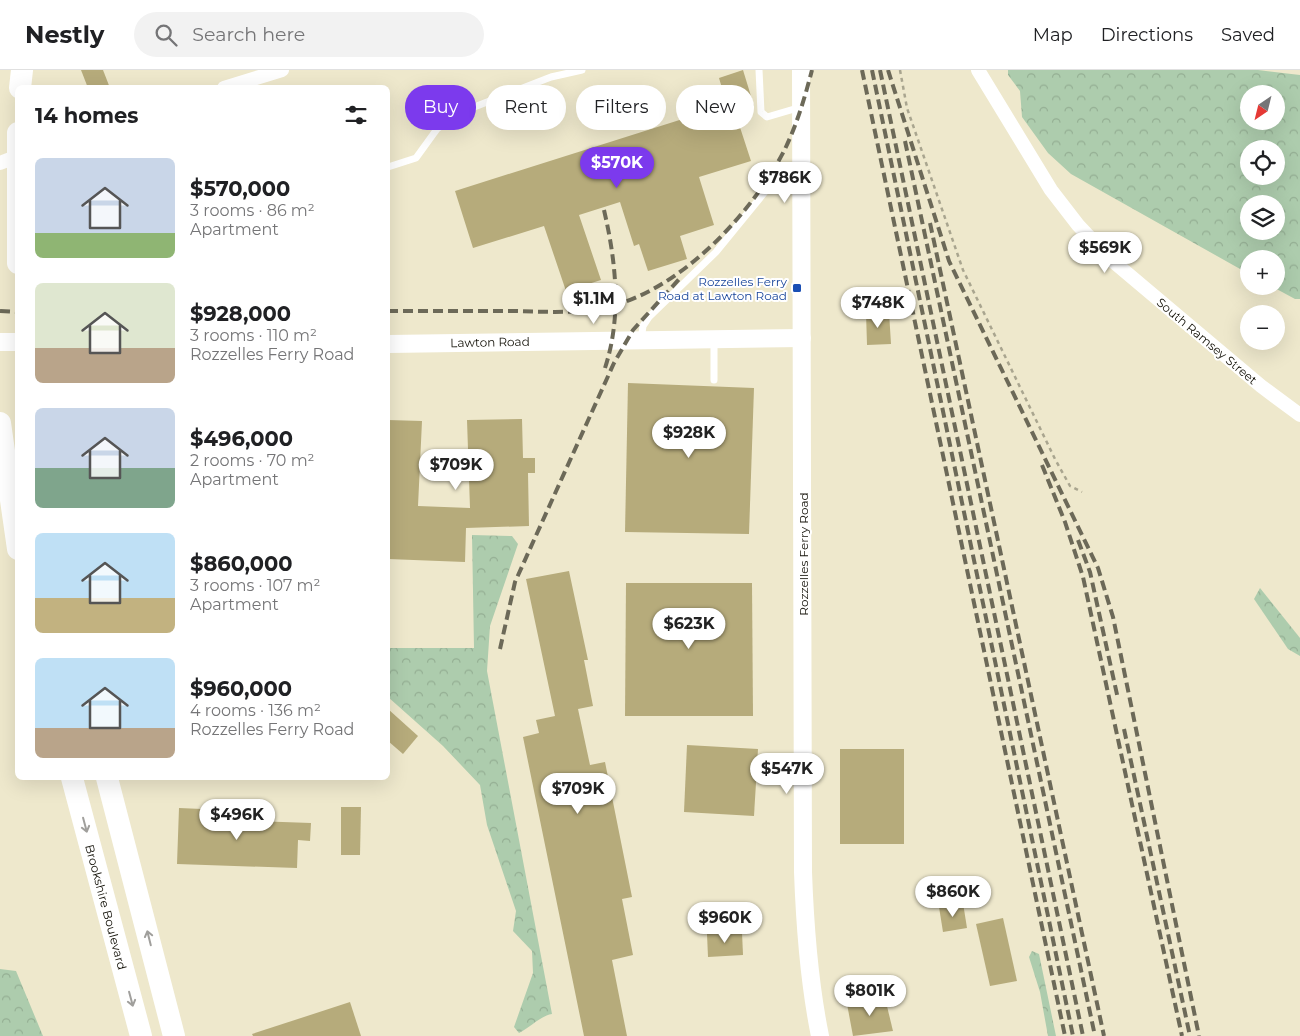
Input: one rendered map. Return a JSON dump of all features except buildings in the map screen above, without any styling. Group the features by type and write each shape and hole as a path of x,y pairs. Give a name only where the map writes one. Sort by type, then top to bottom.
{"highway":[{"path":"20,85 22,70"},
{"path":"15,144 11,158 15,218"},
{"path":"0,423 15,528"},
{"name":"Brookshire Boulevard","path":"73,780 141,1036"},
{"path":"108,780 174,1036"}],"street":[{"path":"234,85 282,70"},
{"name":"Rozzelles Ferry Road","path":"801,70 803,872 805,930 812,995 820,1036"},
{"name":"South Ramsey Street","path":"978,70 1051,190 1078,225 1109,258 1253,379 1300,415"},
{"name":"Lawton Road","path":"390,344 802,338"},
{"path":"0,342 15,342"}],"lane":[{"path":"390,166 416,158 437,129 459,113 526,86 582,70"},
{"path":"760,70 762,112 767,117 801,107"},
{"path":"641,341 643,326 649,317 716,252 769,187 781,179 801,177"},
{"path":"714,340 714,380"}],"path":[{"path":"900,70 907,108 963,270 1054,459 1070,486 1082,492"}],"green space":[{"path":"1008,70 1258,70 1300,75 1300,299 1295,299 1285,294 1285,250 1240,250 1240,269 1071,174 1048,153 1022,117 1020,91 1008,75"},
{"path":"472,535 512,536 518,544 490,626 487,671 552,1014 543,1017 519,1033 514,1027 533,973 532,951 513,931 516,911 487,825 480,785 443,746 390,699 390,648 474,648"},
{"path":"1260,588 1300,638 1300,656 1288,649 1254,599"},
{"path":"1032,951 1039,954 1056,1036 1048,1036 1040,992 1029,957"},
{"path":"0,969 16,971 43,1036 0,1036"}],"railway":[{"path":"390,311 554,312 591,310 615,305 641,295 667,281 714,243 736,221 755,197 785,149 800,110 812,70"},
{"path":"862,70 1065,1036"},
{"path":"872,70 1073,1036"},
{"path":"880,70 1083,1036"},
{"path":"888,70 949,261 1098,568 1113,617 1199,1036"},
{"path":"905,141 1095,1036"},
{"path":"604,210 612,249 615,289 614,329 605,368"},
{"path":"930,223 1104,1036"},
{"path":"500,649 515,582 614,363 633,330 682,276"},
{"path":"0,311 15,312"},
{"path":"1042,465 1065,522 1083,577 1182,1036"},
{"path":"1078,540 1090,572 1118,699"},
{"path":"1124,729 1190,1036"}],"place":[{"name":"Rozzelles Ferry Road at Lawton Road","path":"797,288"}]}
